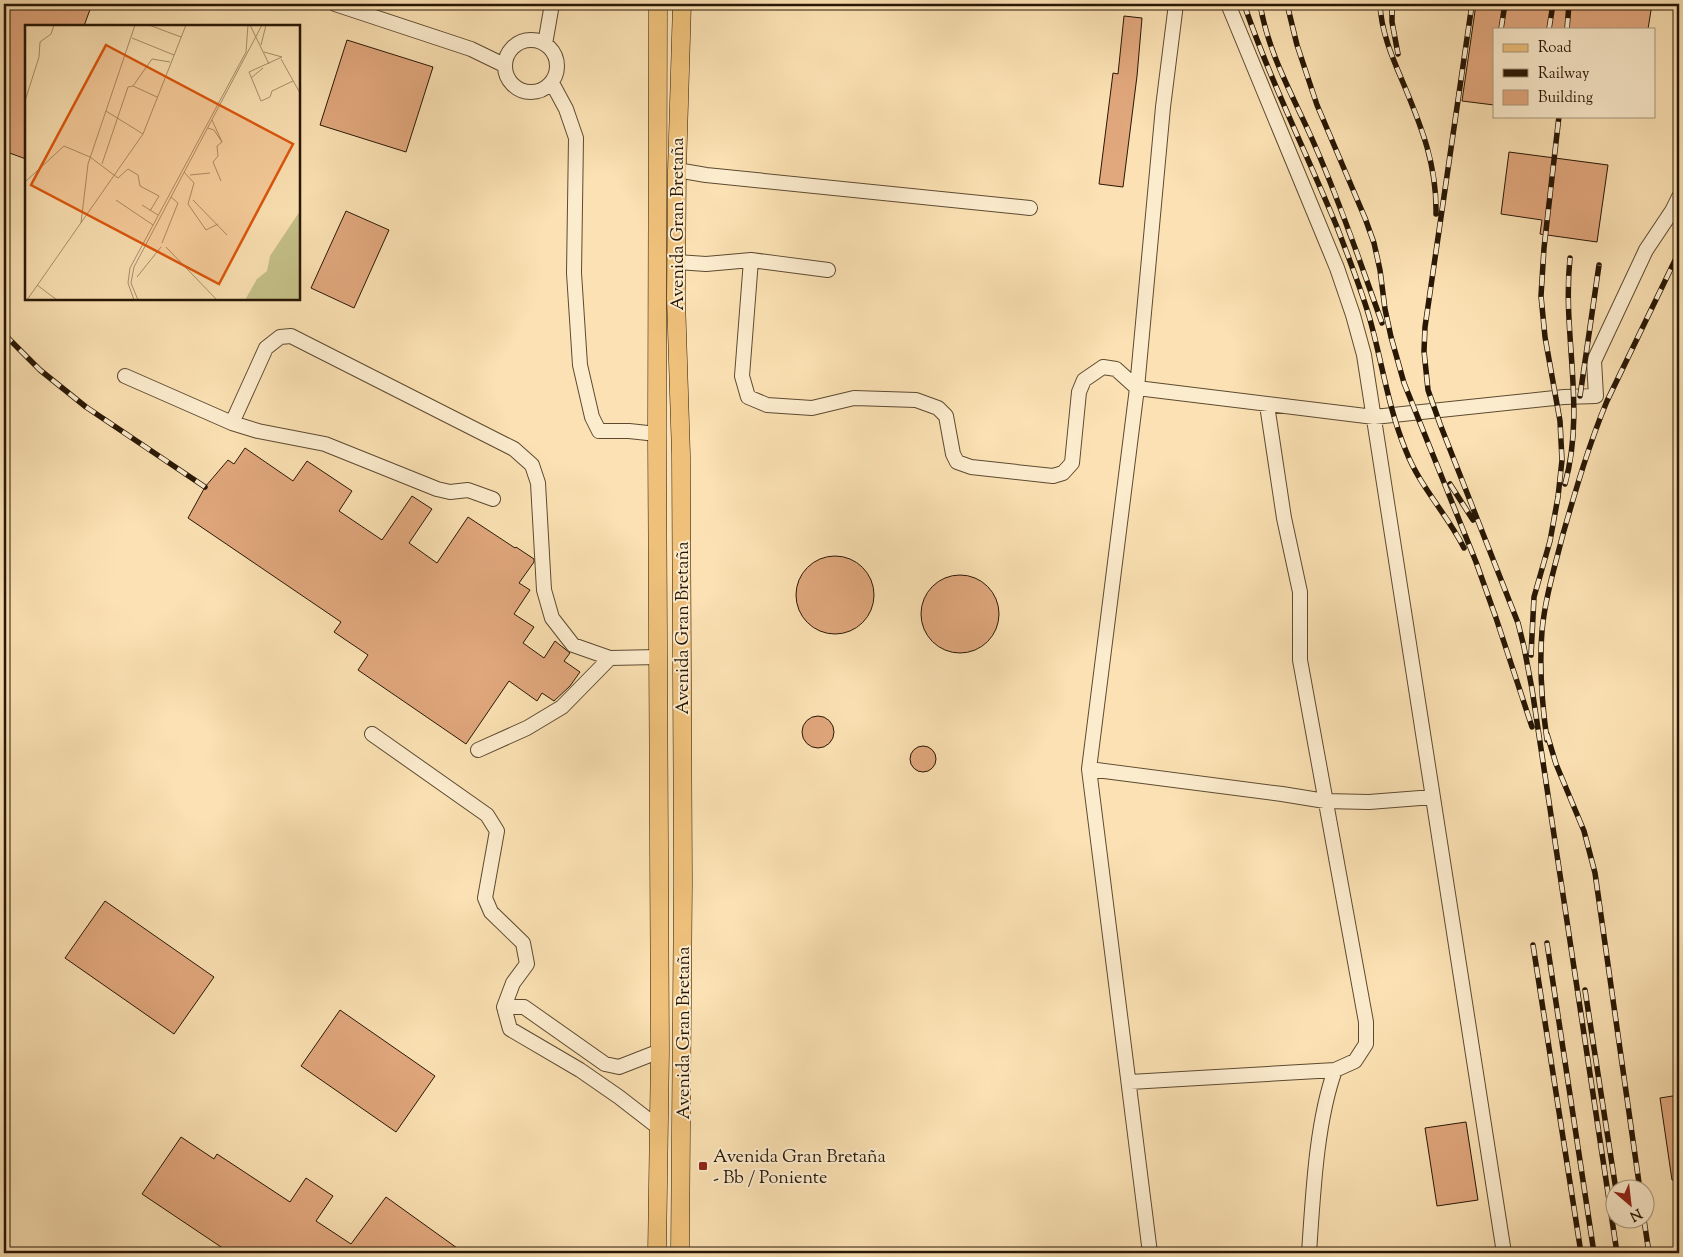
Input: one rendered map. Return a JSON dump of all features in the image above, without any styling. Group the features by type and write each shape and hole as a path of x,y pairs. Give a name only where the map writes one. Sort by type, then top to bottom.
{"main road":[{"name":"Avenida Gran Bretaña","path":"657,1253 660,1051 657,434 658,4"},
{"name":"Avenida Gran Bretaña","path":"680,1253 684,892 681,455 677,328 677,170 682,4"}],"lane":[{"path":"335,4 471,49 504,65"},
{"path":"545,44 552,4"},
{"path":"1150,1253 1130,1082 1089,769 1137,388 1163,107 1176,4"},
{"path":"1228,4 1337,268 1364,355 1504,1253"},
{"path":"535,40 545,44 553,52 557,62 556,73 552,83 543,90 532,93 521,92 512,86 506,76 504,65 506,55 514,46 523,41 535,40"},
{"path":"552,83 566,109 576,138 574,273 580,365 592,417 599,430 657,434"},
{"path":"677,170 706,175 1030,208"},
{"path":"751,260 742,376 748,397 766,405 812,408 854,398 916,400 938,408 946,416 953,454 957,462 971,468 1053,476 1063,474 1072,463 1078,392 1084,380 1103,367 1116,369 1137,388 1374,417 1564,397 1596,396 1594,361 1646,250 1679,197"},
{"path":"677,262 706,264 751,260 828,270"},
{"path":"232,423 266,348 280,337 291,336 514,449 532,465 538,482 544,590 552,618 573,645 610,658 658,657"},
{"path":"124,376 232,423 258,431 325,444 437,489 450,492 468,490 493,499"},
{"path":"1130,1082 1335,1070 1355,1061 1366,1044 1366,1022 1300,660 1300,592 1284,518 1267,405"},
{"path":"478,750 527,728 562,707 610,658"},
{"path":"372,734 487,815 497,831 485,898 491,912 523,943 527,964 513,983 504,1007 510,1029 580,1070 620,1097 659,1128"},
{"path":"1089,769 1325,801 1369,802 1433,797"},
{"path":"504,1007 524,1007 605,1064 619,1067 660,1051"},
{"path":"580,1070 586,1052"},
{"path":"1309,1253 1317,1162 1328,1091 1335,1070"}],"building":[{"path":"4,4 92,4 84,25 25,25 25,159 4,151"},
{"path":"1476,4 1652,4 1648,28 1493,28 1493,105 1462,101"},
{"path":"1124,16 1142,18 1137,76 1123,187 1099,184 1113,73 1118,74"},
{"path":"347,40 433,67 406,152 320,125"},
{"path":"1509,152 1608,165 1597,242 1540,234 1542,220 1501,214"},
{"path":"346,211 389,230 354,308 311,288"},
{"path":"245,448 293,481 307,461 352,491 339,511 382,540 412,496 432,509 409,543 437,563 468,517 534,559 534,562 519,583 530,590 514,614 534,627 523,643 544,658 555,641 570,653 564,661 580,672 570,686 554,701 542,693 537,701 509,681 466,744 358,670 368,655 334,632 341,622 188,518 205,487 228,460 234,464"},
{"path":"835,556 850,559 863,567 871,580 874,595 871,610 863,623 850,631 835,634 820,631 807,623 799,610 796,595 799,580 807,567 820,559"},
{"path":"960,575 975,578 988,586 996,599 999,614 996,629 988,642 975,650 960,653 945,650 932,642 924,629 921,614 924,599 932,586 945,578"},
{"path":"818,716 830,720 834,732 830,744 818,748 806,744 802,732 806,720"},
{"path":"923,746 932,750 936,759 932,768 923,772 914,768 910,759 914,750"},
{"path":"105,901 214,977 174,1034 65,958"},
{"path":"340,1010 435,1076 396,1132 301,1066"},
{"path":"1679,1095 1679,1180 1672,1180 1660,1098"},
{"path":"1466,1122 1478,1200 1437,1206 1425,1128"},
{"path":"181,1137 214,1159 217,1154 290,1202 306,1178 333,1196 316,1221 351,1244 386,1197 464,1253 230,1253 142,1194"}],"railway":[{"path":"1244,4 1265,60 1337,227 1358,282 1374,333 1394,418 1406,451 1426,489 1464,548"},
{"path":"1260,4 1276,60 1334,191 1382,323"},
{"path":"1287,4 1297,45 1317,105 1374,243 1385,309 1404,383 1476,562 1532,727"},
{"path":"1380,4 1388,45 1417,117 1427,148 1434,180 1436,214"},
{"path":"1392,4 1392,22 1398,54"},
{"path":"1472,4 1425,327 1424,351 1428,390 1518,623 1524,647 1532,689 1617,1253"},
{"path":"1501,28 1505,4"},
{"path":"1549,28 1553,4"},
{"path":"1567,28 1569,4"},
{"path":"1531,655 1534,597 1550,541 1562,460 1560,421 1545,337 1541,296 1544,248 1559,118"},
{"path":"1547,740 1542,686 1542,631 1548,594 1563,534 1600,417 1679,252"},
{"path":"1565,484 1574,427 1568,287 1570,258"},
{"path":"1580,396 1599,265"},
{"path":"4,334 40,370 86,407 205,487"},
{"path":"1450,484 1473,520"},
{"path":"1547,734 1556,764 1584,831 1595,873 1639,1180"},
{"path":"1547,943 1594,1253"},
{"path":"1533,945 1581,1253"},
{"path":"1585,990 1614,1180"},
{"path":"1646,1230 1649,1253"}],"place":[{"name":"Avenida Gran Bretaña - Bb / Poniente","path":"703,1166"}]}
